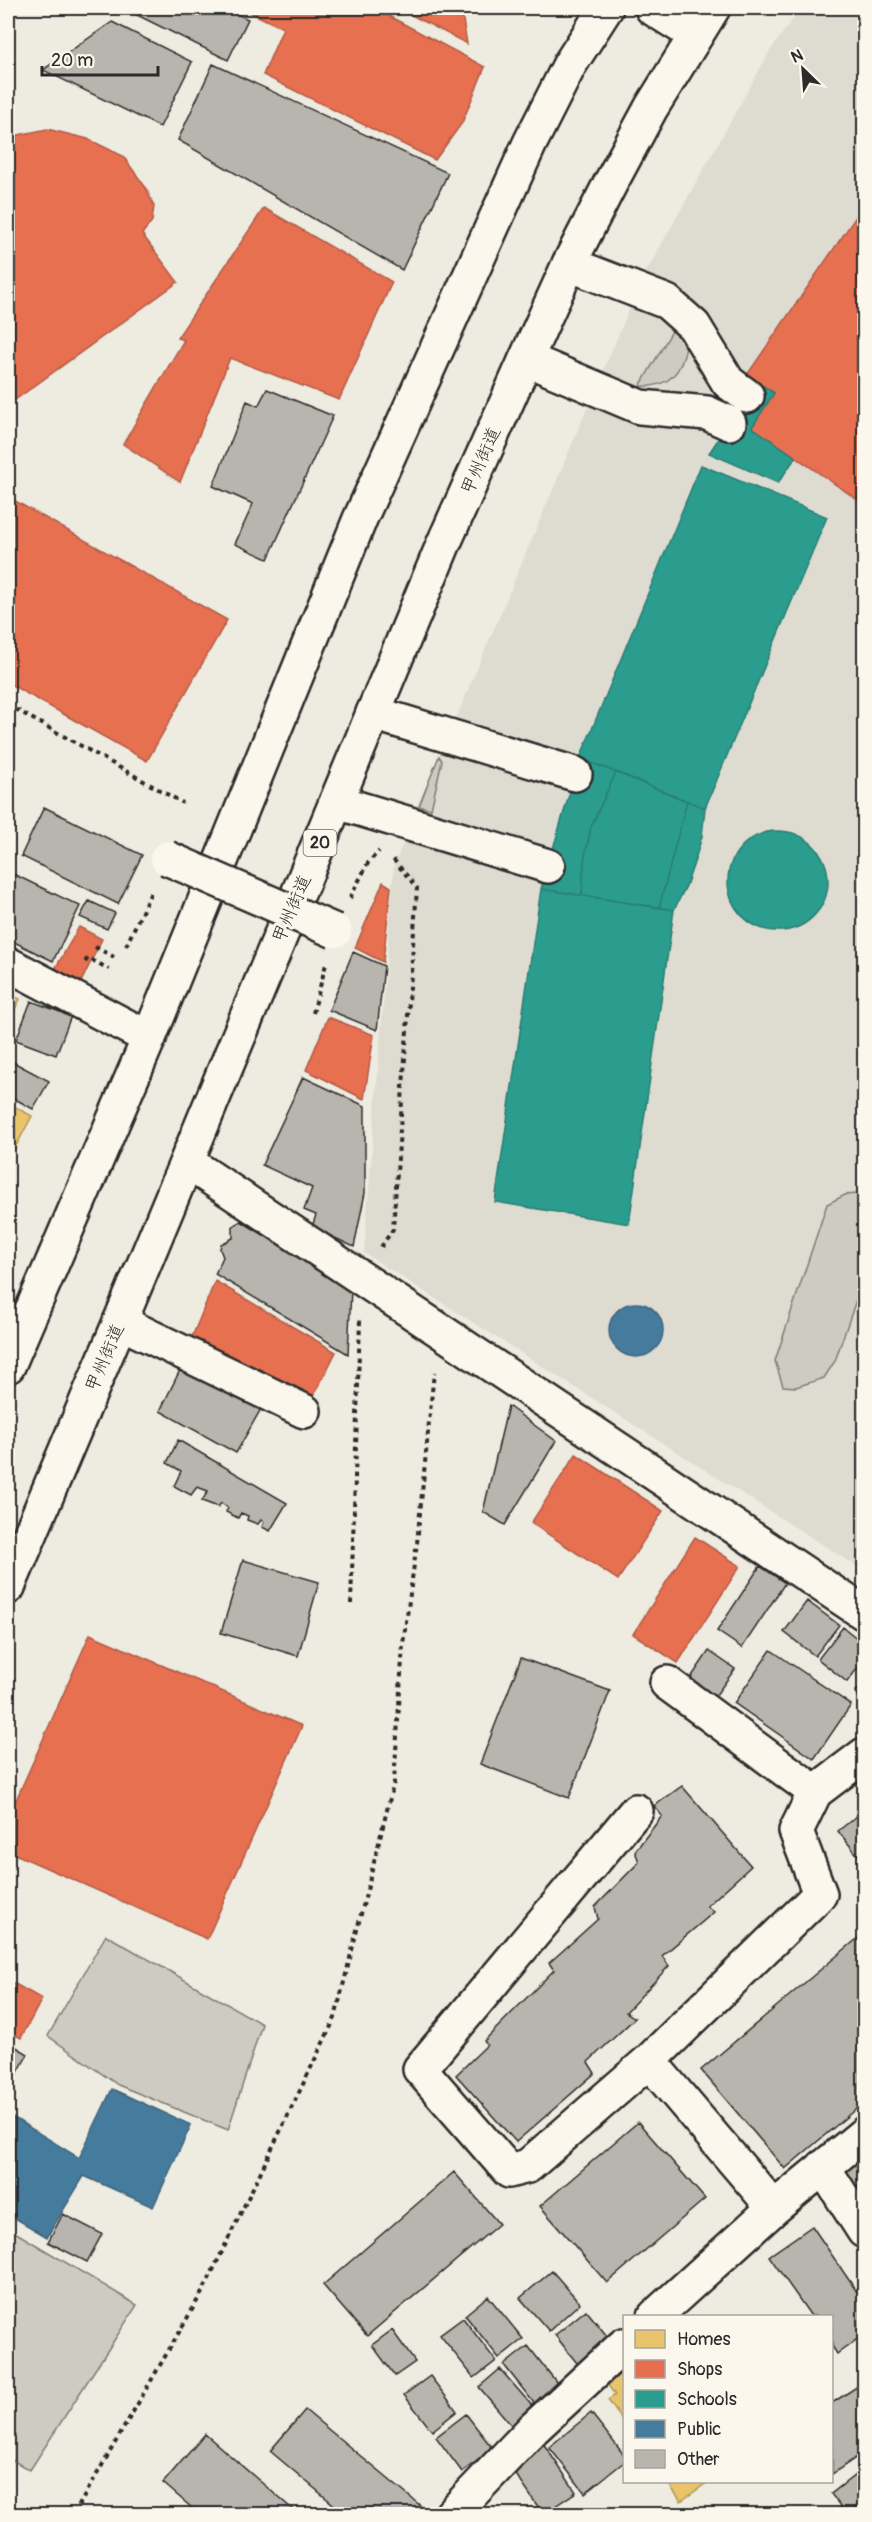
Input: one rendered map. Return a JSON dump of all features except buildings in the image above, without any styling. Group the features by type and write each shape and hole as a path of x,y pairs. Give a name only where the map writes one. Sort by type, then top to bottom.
{"main road":[{"path":"8,1366 149,1038 360,519 483,242 530,143 570,64 606,8"},
{"path":"652,8 688,21"},
{"name":"20","path":"688,21 713,8"},
{"name":"甲州街道","path":"8,1587 443,545 568,264 651,108 688,21"},
{"path":"526,359 640,406 707,413 738,410 728,382 694,326 667,302 568,264"},
{"path":"373,713 576,774"},
{"path":"337,802 548,866"},
{"path":"167,858 335,931"},
{"path":"8,964 149,1038"},
{"path":"187,1162 864,1613"},
{"path":"120,1322 304,1411"},
{"path":"667,1683 815,1792"},
{"path":"636,1811 420,2069 509,2171 528,2166 649,2061 820,1894 796,1831 815,1792 864,1755"},
{"path":"649,2061 774,2208"},
{"path":"657,2315 774,2208 864,2134"},
{"path":"823,2167 864,2231"},
{"path":"452,2514 533,2429 623,2346"}],"path":[{"path":"8,705 183,803"},
{"path":"351,1604 362,1278 393,1228 417,888 390,855"},
{"path":"351,894 368,863"},
{"path":"126,946 147,901"},
{"path":"313,1013 335,931"},
{"path":"94,947 114,957"},
{"path":"82,969 88,958 109,969"},
{"path":"74,2514 204,2289 335,2018 394,1782 403,1644 417,1543 438,1329"}],"shaded area":[{"path":"801,8 864,8 864,1571 364,1253 394,865 642,279 770,51"},
{"path":"672,331 677,332 686,346 677,371 666,381 650,386 640,386"},
{"path":"439,756 442,761 431,809 419,806"},
{"path":"857,1194 864,1198 864,1277 835,1361 824,1378 796,1387 783,1386 775,1361 827,1204 845,1195"},
{"path":"106,1935 262,2024 228,2130 118,2085 48,2036"},
{"path":"8,2228 137,2305 30,2470 8,2458"}]}
